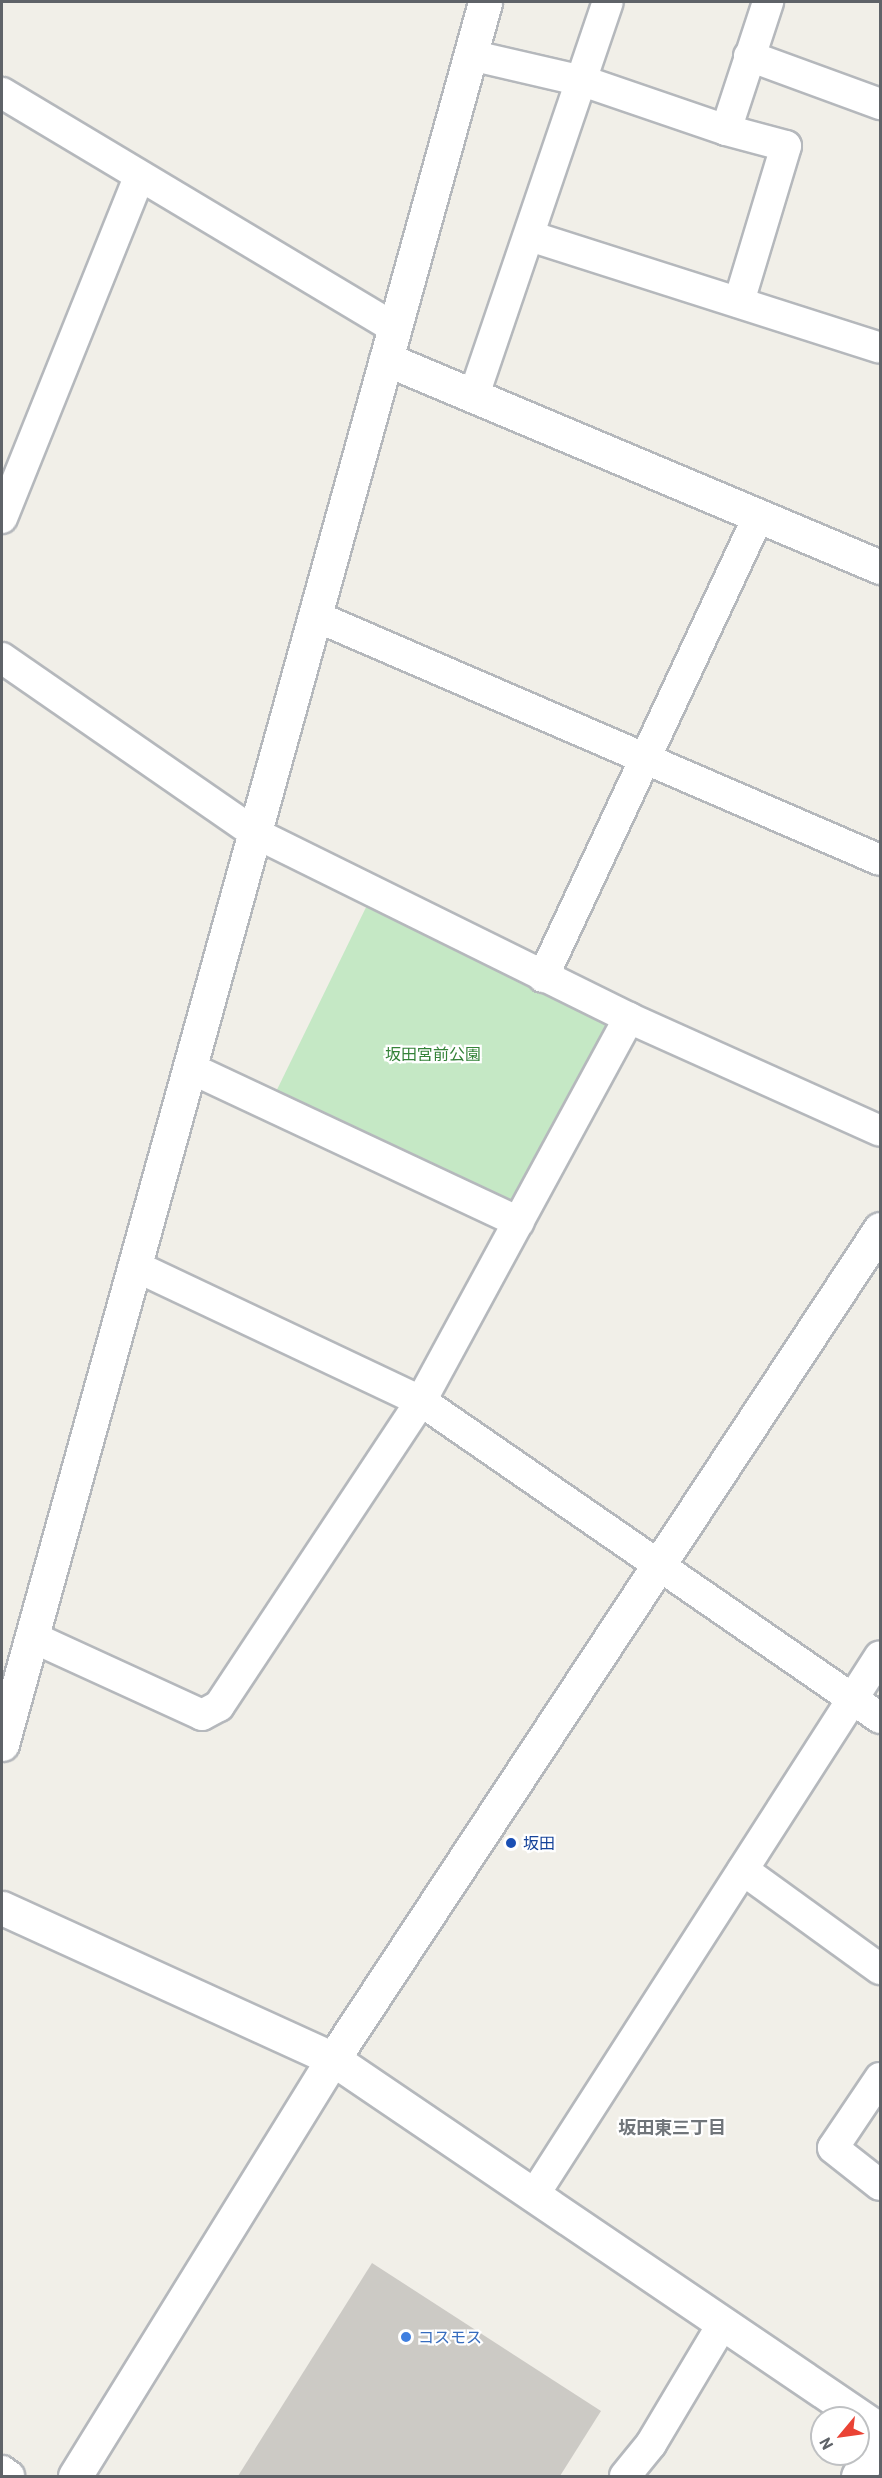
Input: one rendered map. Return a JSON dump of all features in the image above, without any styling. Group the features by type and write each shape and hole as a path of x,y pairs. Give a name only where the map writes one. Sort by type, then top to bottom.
{"street":[{"path":"2,1744 485,2"},
{"path":"474,395 583,81 608,2"},
{"path":"726,130 768,2"},
{"path":"470,55 583,81 726,130 786,146 739,302"},
{"path":"749,56 880,104"},
{"path":"2,93 139,178 394,328"},
{"path":"2,518 139,178"},
{"path":"530,236 880,348"},
{"path":"386,359 880,567"},
{"path":"543,977 759,515"},
{"path":"315,616 880,860"},
{"path":"2,658 255,833 543,977 880,1131"},
{"path":"32,1637 202,1715 219,1706 421,1401 629,1018"},
{"path":"190,1068 519,1222"},
{"path":"75,2476 333,2059 880,1229"},
{"path":"135,1266 421,1401 658,1567 880,1718"},
{"path":"534,2195 880,1656"},
{"path":"743,1870 880,1969"},
{"path":"2,1908 333,2059 880,2430"},
{"path":"880,2078 833,2148 880,2185"},
{"path":"625,2476 651,2444 723,2323"},
{"path":"858,2476 880,2437"},
{"path":"2,2471 9,2476"}],"green space":[{"name":"坂田宮前公園","path":"372,895 628,1020 525,1232 269,1107"}],"building":[{"name":"コスモス","path":"372,2263 601,2411 560,2476 238,2476"}],"place":[{"name":"坂田","path":"511,1843"},
{"name":"コスモス","path":"406,2337"}],"district":[{"name":"坂田東三丁目","path":"672,2127"}]}
